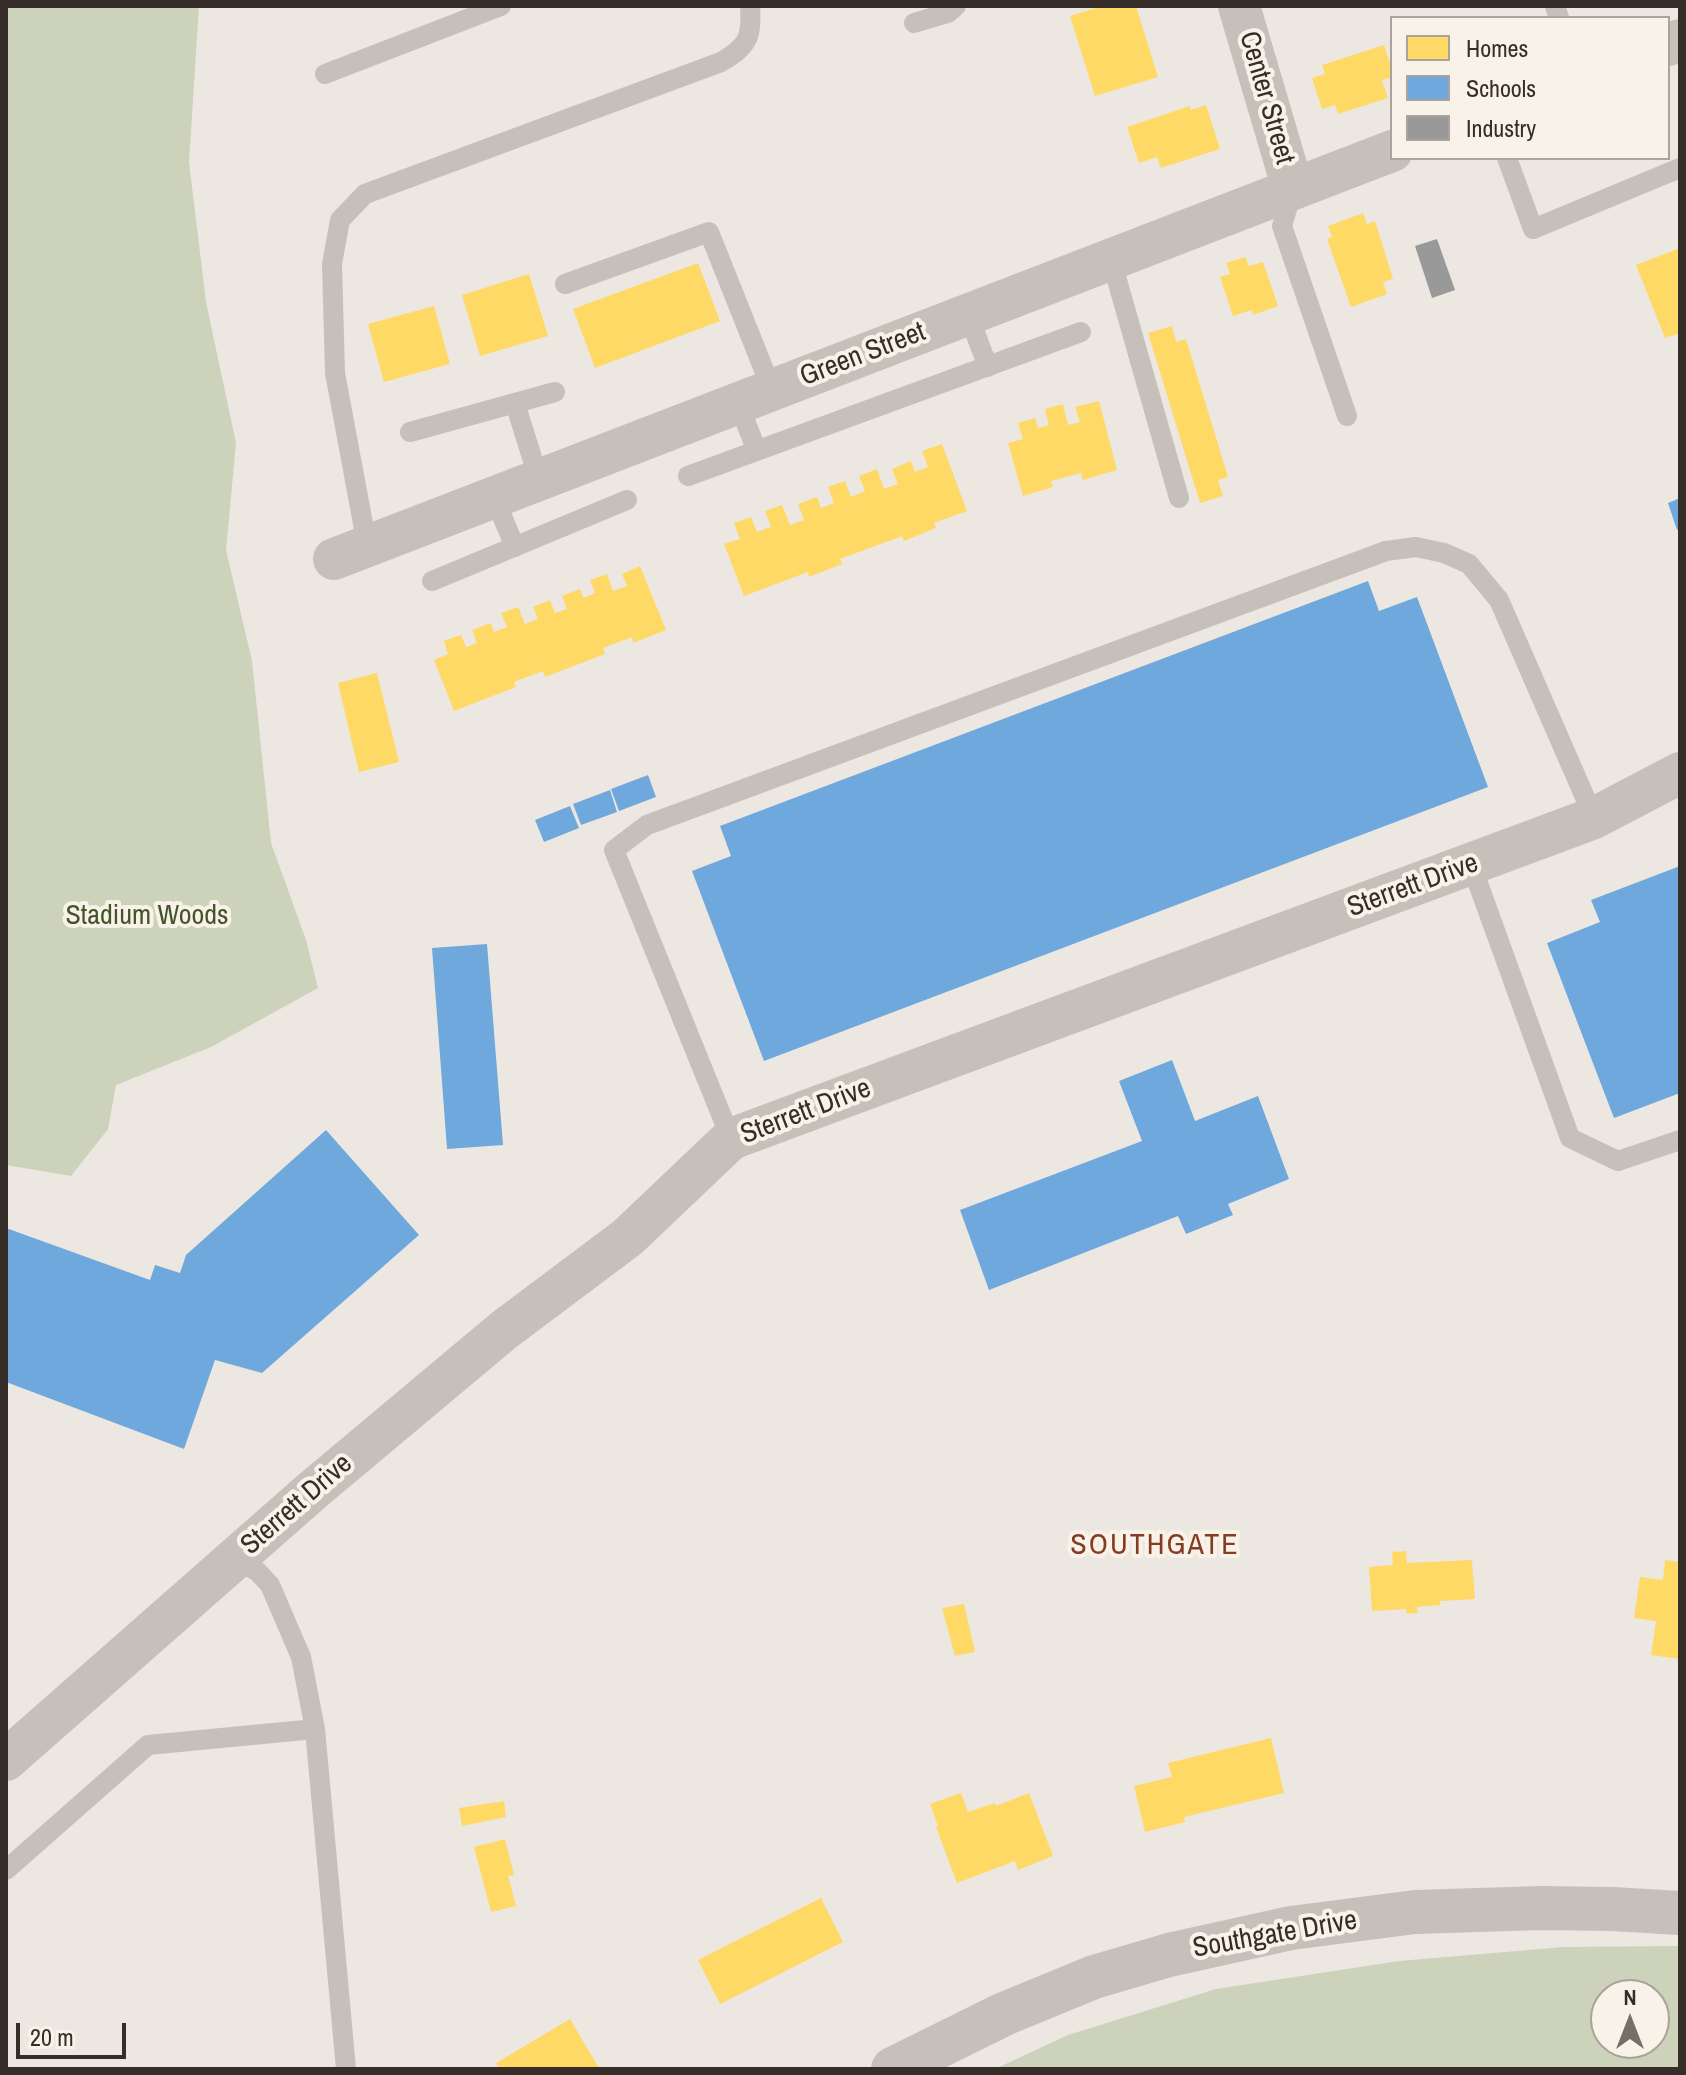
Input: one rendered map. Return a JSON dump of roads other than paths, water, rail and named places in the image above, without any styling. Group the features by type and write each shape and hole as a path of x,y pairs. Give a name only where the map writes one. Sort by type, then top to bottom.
{"street":[{"name":"Center Street","path":"1239,6 1293,189"},
{"name":"Green Street","path":"350,552 1390,152"},
{"name":"Sterrett Drive","path":"6,1760 313,1490 504,1330 628,1237 731,1139 1594,818 1680,773"},
{"name":"Southgate Drive","path":"893,2069 1004,2014 1094,1977 1169,1955 1291,1928 1415,1912 1541,1908 1680,1913"}],"lane":[{"path":"325,74 501,6"},
{"path":"350,552 335,373 332,264 340,220 365,194 721,62 747,42 751,25 750,6"},
{"path":"914,23 948,13 956,6"},
{"path":"1508,160 1533,229 1680,168"},
{"path":"1293,189 1282,226 1347,416"},
{"path":"565,284 709,232 755,396 757,451"},
{"path":"1111,259 1179,498"},
{"path":"968,314 988,367"},
{"path":"688,476 1081,332"},
{"path":"410,432 555,392"},
{"path":"515,403 539,480"},
{"path":"494,497 515,547"},
{"path":"432,581 627,500"},
{"path":"731,1139 614,850 647,825 1386,551 1416,547 1444,553 1469,564 1499,600 1594,818"},
{"path":"1471,864 1570,1138 1618,1161 1680,1140"},
{"path":"236,1558 258,1572 270,1585 301,1657 315,1729 346,2069"},
{"path":"6,1870 148,1745 315,1729"}],"district":[{"name":"SOUTHGATE","path":"1155,1546"}],"park label":[{"name":"Stadium Woods","path":"147,916"}]}
